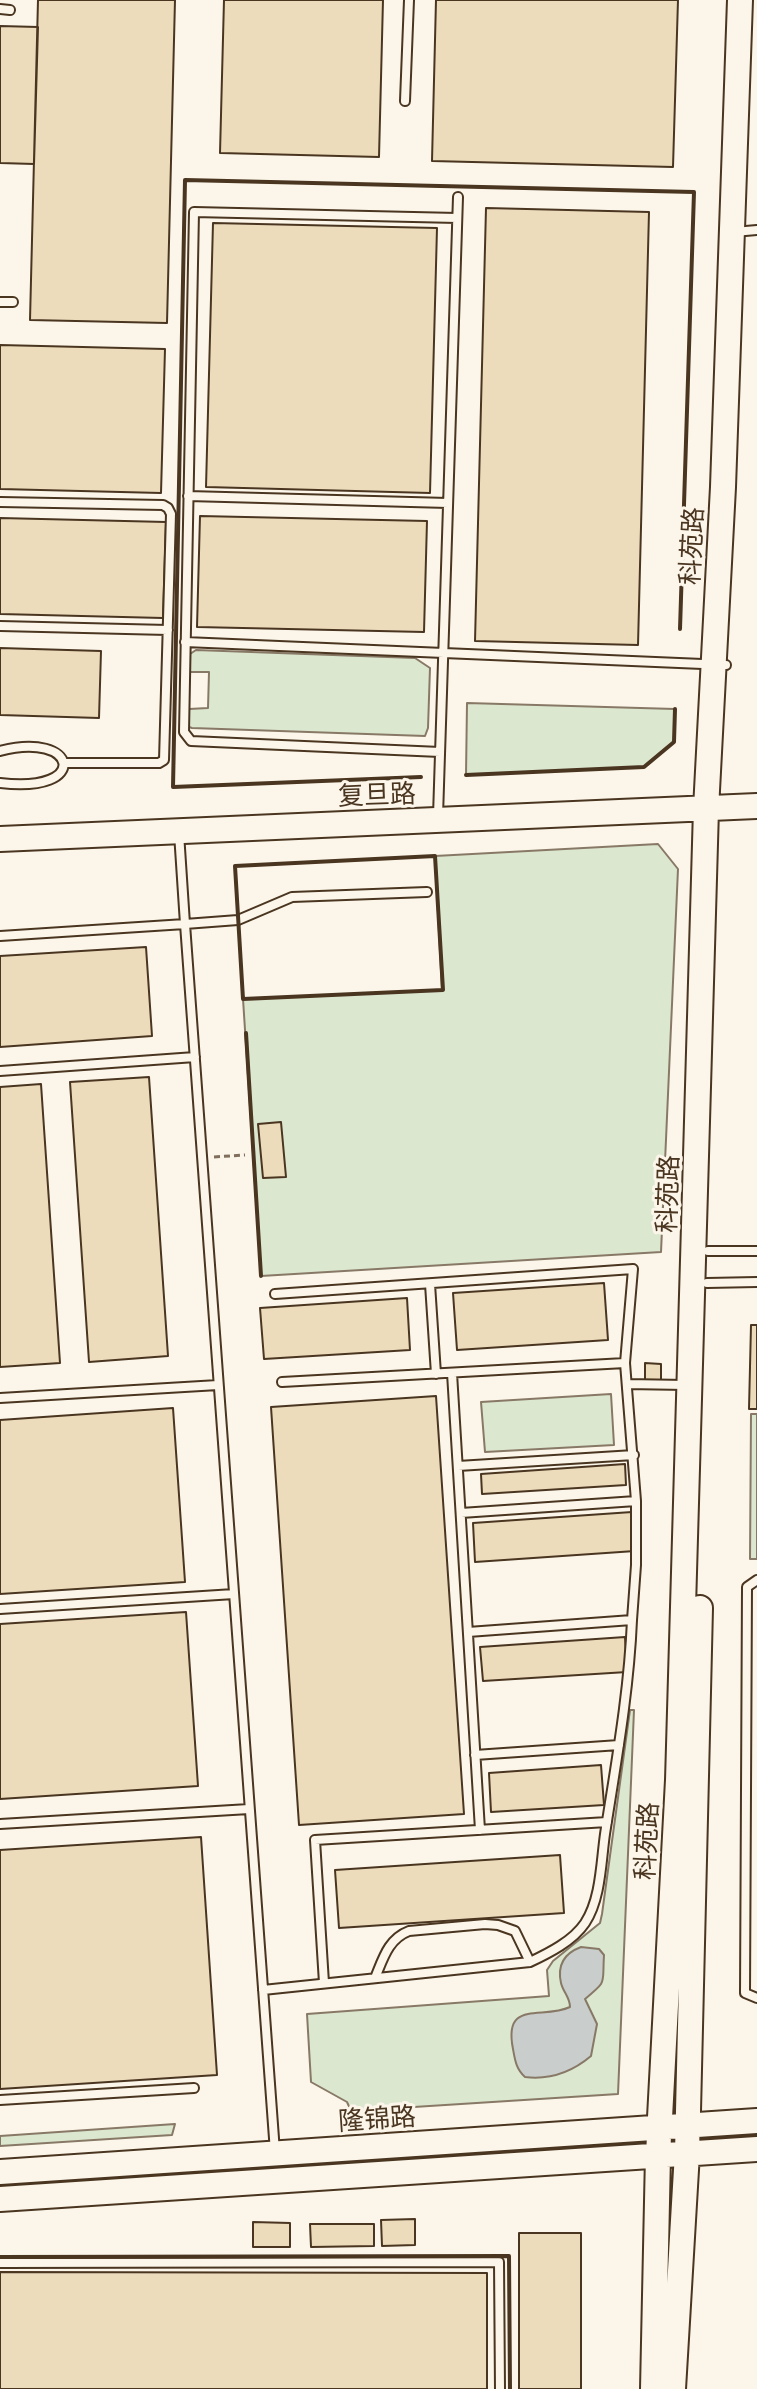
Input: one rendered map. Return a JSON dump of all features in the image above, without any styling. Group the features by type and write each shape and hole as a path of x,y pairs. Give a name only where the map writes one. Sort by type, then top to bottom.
{"street":[{"name":"科苑路","path":"740,0 745,231"},
{"name":"科苑路","path":"653,2389 658,2155 678,1780 713,808 756,0"},
{"name":"复旦路","path":"0,839 757,806"},
{"name":"科苑路","path":"673,2389 688,2126 708,1251 713,808"},
{"name":"隆锦路","path":"0,2172 757,2121"},
{"path":"0,2199 757,2149"}],"lane":[{"path":"405,101 409,0"},
{"path":"0,9 10,10"},
{"path":"438,820 458,197"},
{"path":"440,752 191,741 184,732 194,212 457,218"},
{"path":"0,302 13,302"},
{"path":"188,496 448,503"},
{"path":"0,502 163,505 171,514 164,760 159,763 64,763"},
{"path":"0,626 168,630"},
{"path":"185,642 720,665"},
{"path":"0,751 32,746 49,749 61,756 64,763 62,773 55,780 22,786 0,783"},
{"path":"179,832 277,2181"},
{"path":"0,936 238,920 292,897 427,892"},
{"path":"0,1071 195,1057"},
{"path":"708,1251 757,1251"},
{"path":"263,1990 530,1962 557,1948 585,1924 596,1895 619,1745 630,1664 636,1565 634,1455 625,1363 633,1269 275,1294"},
{"path":"707,1283 757,1282"},
{"path":"430,1284 436,1374"},
{"path":"282,1382 625,1363"},
{"path":"452,1373 480,1830"},
{"path":"627,1384 690,1385"},
{"path":"0,1398 218,1385"},
{"path":"458,1466 634,1455"},
{"path":"461,1513 636,1501"},
{"path":"757,1580 747,1587 745,1993 757,1998"},
{"path":"0,1609 234,1594"},
{"path":"468,1632 632,1620"},
{"path":"475,1755 619,1745"},
{"path":"746,1790 757,1790"},
{"path":"0,1824 249,1809"},
{"path":"324,1983 315,1840 607,1822"},
{"path":"375,1978 391,1943 398,1935 409,1931 498,1925 515,1931 530,1962"},
{"path":"0,2100 194,2088"},
{"path":"0,2263 499,2262 500,2389"}],"path":[{"path":"202,1158 245,1155"}],"green space":[{"path":"196,650 415,658 430,668 428,728 425,736 189,727 189,709 208,708 209,672 189,672 190,654"},
{"path":"467,703 675,709 674,742 644,767 466,775"},
{"path":"658,844 678,869 661,1252 261,1276 243,999 442,990 435,856"},
{"path":"611,1394 614,1445 485,1452 481,1402"},
{"path":"751,1414 757,1414 757,1559 750,1559"},
{"path":"630,1710 634,1710 618,2094 351,2111 347,2102 311,2082 307,2014 549,1996 547,1970 553,1961 600,1923"},
{"path":"175,2124 172,2135 0,2146 0,2136"}],"shaded area":[{"path":"581,1947 599,1949 604,1955 602,1981 585,1999 597,2024 591,2056 560,2074 525,2077 514,2057 511,2033 514,2023 527,2014 570,2007 561,1983 561,1965 567,1956"}],"building":[{"path":"38,0 175,0 167,323 30,320"},
{"path":"224,0 383,0 379,157 220,153"},
{"path":"436,0 678,0 673,167 432,161"},
{"path":"0,26 38,27 34,164 0,163"},
{"path":"486,208 649,212 638,645 475,641"},
{"path":"213,223 437,228 430,493 206,487"},
{"path":"0,345 165,349 161,493 0,489"},
{"path":"200,516 427,521 424,632 197,627"},
{"path":"0,518 166,522 163,618 0,614"},
{"path":"0,648 101,651 99,718 0,715"},
{"path":"146,947 152,1036 0,1047 0,956"},
{"path":"149,1077 168,1356 89,1362 70,1082"},
{"path":"41,1084 60,1363 0,1367 0,1087"},
{"path":"281,1122 286,1177 263,1178 258,1124"},
{"path":"604,1283 608,1340 457,1350 453,1293"},
{"path":"407,1298 410,1350 264,1359 260,1308"},
{"path":"751,1325 757,1325 757,1409 749,1409"},
{"path":"645,1363 661,1364 661,1381 645,1381"},
{"path":"436,1396 464,1814 299,1825 271,1407"},
{"path":"173,1408 185,1582 0,1594 0,1420"},
{"path":"625,1464 626,1485 482,1494 481,1474"},
{"path":"632,1512 635,1551 475,1562 473,1523"},
{"path":"186,1612 198,1786 0,1799 0,1624"},
{"path":"625,1637 627,1672 483,1681 480,1647"},
{"path":"601,1765 604,1805 491,1812 489,1773"},
{"path":"201,1837 217,2075 0,2089 0,1850"},
{"path":"560,1855 564,1913 339,1928 335,1870"},
{"path":"415,2219 415,2245 382,2246 381,2220"},
{"path":"253,2222 290,2223 290,2247 253,2247"},
{"path":"310,2224 374,2224 374,2246 311,2247"},
{"path":"519,2233 581,2233 581,2389 519,2389"},
{"path":"0,2272 487,2273 487,2389 0,2389"}],"wall":[{"path":"421,777 173,787 185,180 694,192 680,629"},
{"path":"466,775 644,767 674,742 675,709"},
{"path":"435,856 443,990 243,999 235,866 435,856"},
{"path":"246,1033 261,1276"},
{"path":"0,2257 509,2256 510,2389"}]}
